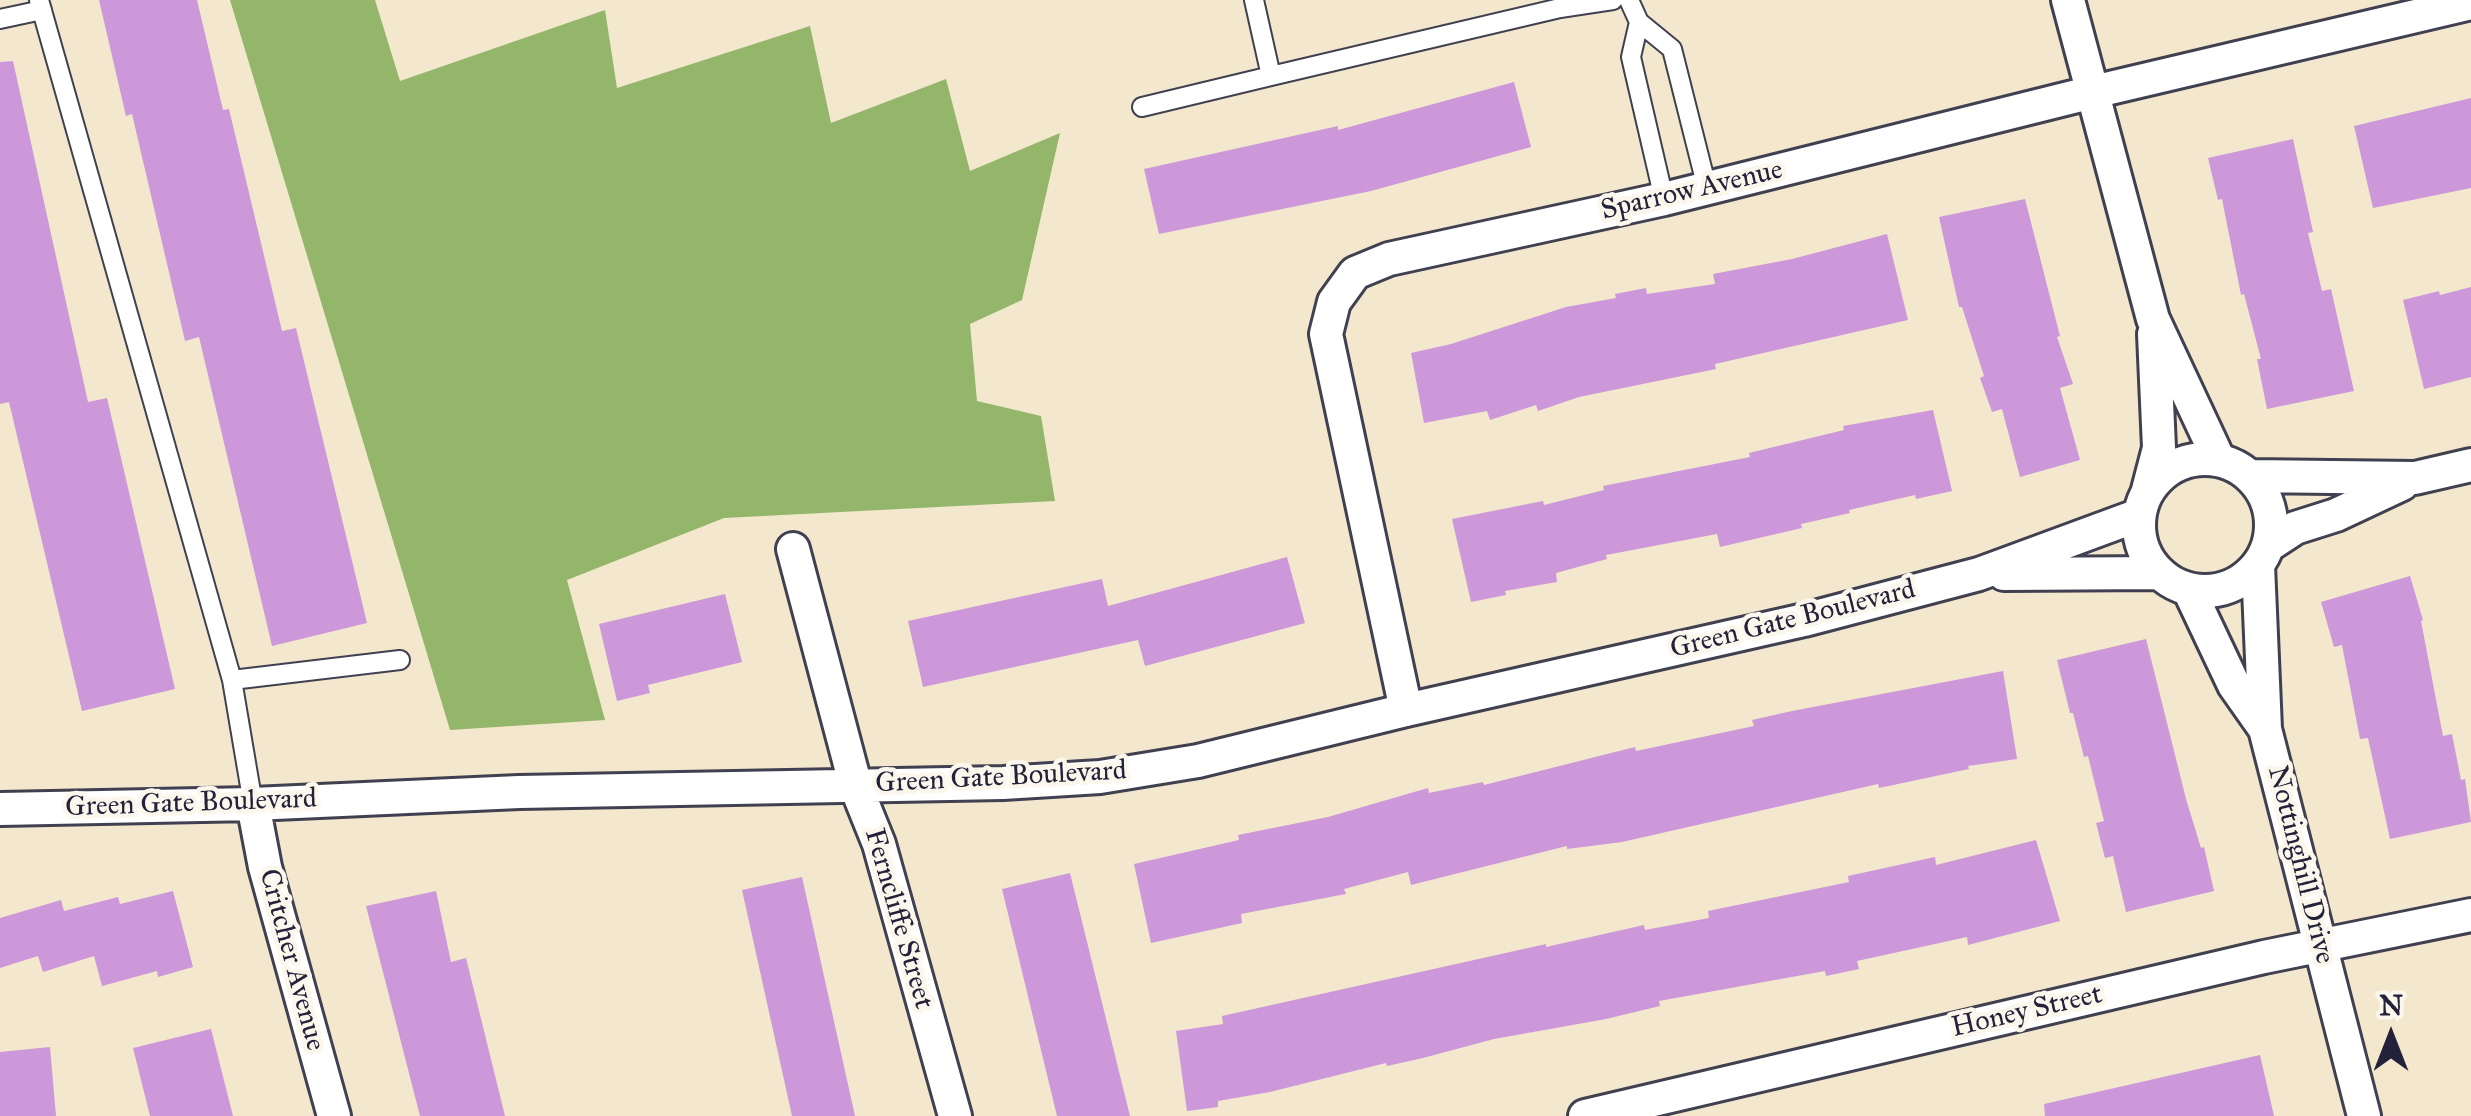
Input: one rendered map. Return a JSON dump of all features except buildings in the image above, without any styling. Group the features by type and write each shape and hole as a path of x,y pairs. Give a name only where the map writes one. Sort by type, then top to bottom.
{"street":[{"path":"2068,0 2154,319 2219,460"},
{"name":"Sparrow Avenue","path":"1406,710 1326,334 1334,302 1355,274 1389,259 1664,198 2471,3"},
{"path":"2154,319 2159,448 2143,502 2142,546 2158,573 2189,590 2227,588 2244,579 2263,555 2295,528 2336,515 2415,478"},
{"path":"2143,502 2162,474 2179,464 2219,460 2250,476 2262,490 2272,526 2263,555"},
{"path":"2250,476 2328,480 2415,478 2471,465"},
{"name":"Green Gate Boulevard","path":"0,809 1100,777 1198,761 1804,620 1979,574 2143,502"},
{"name":"Ferncliffe Street","path":"792,549 856,786 879,844 955,1116"},
{"name":"Nottinghill Drive","path":"2263,555 2266,729 2364,1116"},
{"name":"Green Gate Boulevard","path":"1979,574 2158,573"},
{"name":"Nottinghill Drive","path":"2189,590 2234,685 2266,729"},
{"name":"Critcher Avenue","path":"253,804 265,867 334,1116"},
{"name":"Honey Street","path":"1586,1116 2320,945 2471,915"}],"lane":[{"path":"1254,0 1271,76"},
{"path":"1142,107 1426,38 1613,0"},
{"path":"1630,0 1639,22 1672,49 1706,188"},
{"path":"0,19 41,5 232,680 253,804"},
{"path":"1639,22 1632,56 1664,198"},
{"path":"232,680 400,660"}],"green space":[{"path":"230,0 375,0 400,81 605,10 617,88 810,26 831,123 946,79 970,171 1060,133 1022,300 970,324 977,401 1041,416 1055,501 724,518 567,580 605,720 450,730"}]}
